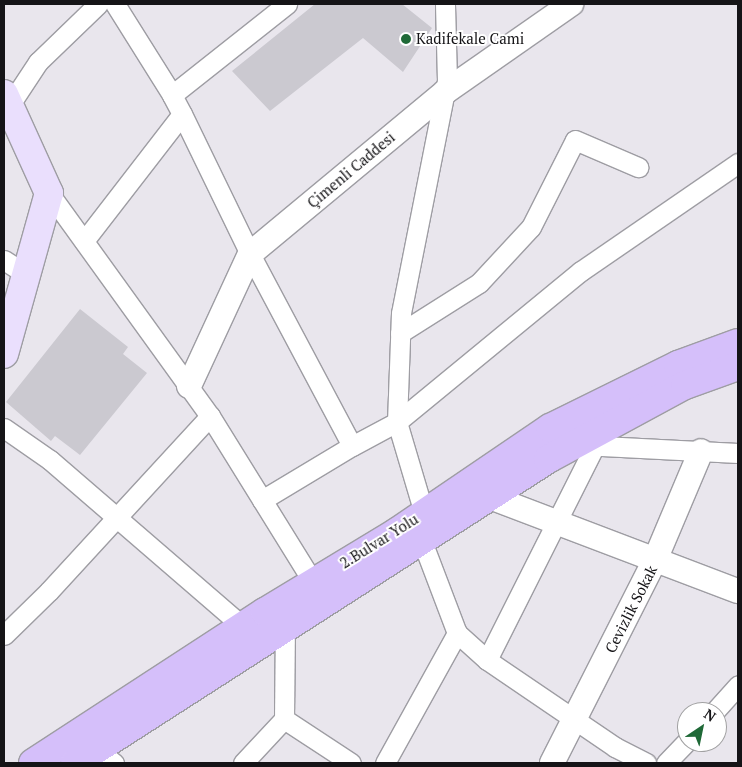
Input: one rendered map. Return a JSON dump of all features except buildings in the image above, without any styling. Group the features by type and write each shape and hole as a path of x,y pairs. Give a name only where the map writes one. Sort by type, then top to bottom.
{"main road":[{"path":"4,354 49,193 28,148 6,110"},
{"name":"2.Bulvar Yolu","path":"33,763 242,626 424,513 550,428 678,365 738,343"},
{"name":"2.Bulvar Yolu","path":"95,758 285,627 490,497 585,445 685,385 738,366"}],"street":[{"path":"6,110 38,62 98,4"},
{"path":"115,4 172,95 250,254 352,446"},
{"path":"172,95 287,4"},
{"path":"445,4 445,92 401,313 400,333 397,422 424,513 422,541 457,634 487,660 576,720 646,763"},
{"name":"Çimenli Caddesi","path":"188,386 250,254 445,92 571,4"},
{"path":"84,241 182,114"},
{"path":"400,333 479,283 531,227 575,140 638,167"},
{"path":"262,500 352,446 397,422 582,271 738,163"},
{"path":"49,193 210,416 313,582"},
{"path":"4,260 27,275"},
{"path":"4,635 118,517 210,416"},
{"path":"4,428 50,460 242,626"},
{"path":"487,660 555,522 585,445 738,453"},
{"name":"Cevizlik Sokak","path":"552,763 576,720 656,560 702,451"},
{"path":"490,497 738,591"},
{"path":"244,763 284,719 285,627"},
{"path":"385,763 457,634"},
{"path":"723,702 738,685"},
{"path":"284,719 351,763"},
{"path":"666,763 677,751"}],"place":[{"name":"Kadifekale Cami","path":"406,39"}]}
